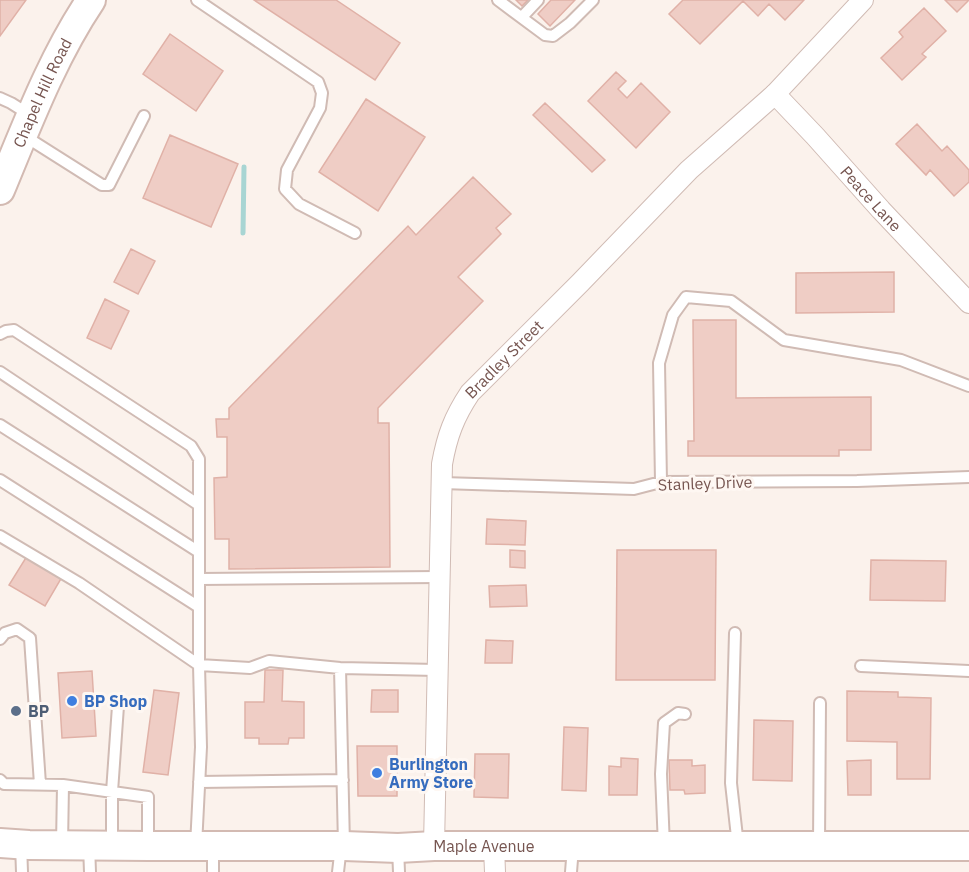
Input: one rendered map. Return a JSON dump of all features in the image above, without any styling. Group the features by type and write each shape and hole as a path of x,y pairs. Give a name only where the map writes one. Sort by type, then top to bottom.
{"main road":[{"name":"Chapel Hill Road","path":"0,190 26,125 67,39 91,0"},
{"name":"Maple Avenue","path":"14,853 88,852 148,846 207,855 341,855 398,860 434,846 494,859 572,859 664,846 969,846"}],"street":[{"name":"Bradley Street","path":"434,846 442,464 446,440 461,406 470,393 689,170 775,94 863,0"},
{"name":"Peace Lane","path":"775,94 880,210 969,303"}],"lane":[{"path":"197,0 318,82 322,93 320,108 287,170 285,189 299,204 355,233"},
{"path":"498,0 545,35 553,36 593,0"},
{"path":"522,17 538,0"},
{"path":"0,99 11,103 26,125 102,185 109,185 144,116"},
{"path":"662,482 659,363 673,315 686,297 730,301 784,340 901,360 969,386"},
{"path":"0,334 14,330 191,446 199,459 201,747 199,782 207,855"},
{"path":"0,372 199,505"},
{"path":"0,425 199,552"},
{"name":"Stanley Drive","path":"442,483 634,489 662,482 857,481 969,477"},
{"path":"0,480 199,607"},
{"path":"0,536 79,583 199,665 250,668 269,661 340,668 436,670"},
{"path":"200,579 439,577"},
{"path":"0,639 5,633 17,629 30,638 40,784"},
{"path":"735,633 731,783 738,846"},
{"path":"861,666 969,671"},
{"path":"340,668 343,780 341,855"},
{"path":"819,846 820,704"},
{"path":"88,852 112,792 118,706"},
{"path":"664,846 661,774 664,723 678,713 685,714"},
{"path":"0,780 4,784 63,785 148,797 148,846"},
{"path":"199,782 343,780"},
{"path":"63,785 88,852"}],"building":[{"path":"0,0 26,0 0,36"},
{"path":"254,0 336,0 400,43 375,80"},
{"path":"516,0 528,0 522,6"},
{"path":"551,0 575,0 550,26 538,14"},
{"path":"683,0 804,0 785,20 769,4 758,16 743,1 700,44 669,14"},
{"path":"945,0 969,0 957,12"},
{"path":"924,8 946,31 922,54 926,57 902,80 881,58 903,37 899,32"},
{"path":"170,34 223,71 196,111 143,74"},
{"path":"616,72 626,81 618,89 627,98 641,83 670,112 636,148 588,101"},
{"path":"366,99 425,137 378,211 319,172"},
{"path":"545,103 605,160 592,172 533,115"},
{"path":"917,124 942,151 947,146 969,170 969,182 954,196 930,170 926,175 896,144"},
{"path":"170,135 238,164 211,227 143,198"},
{"path":"473,177 511,214 496,228 501,234 458,277 483,301 378,408 378,423 389,423 390,567 229,569 229,539 215,539 214,478 227,477 227,437 217,437 216,419 229,419 229,408 408,226 416,235"},
{"path":"131,249 155,261 138,294 114,282"},
{"path":"894,272 894,312 796,313 796,273"},
{"path":"105,299 129,311 111,349 87,338"},
{"path":"693,320 736,320 736,398 871,397 871,450 839,450 839,456 688,456 688,441 694,441"},
{"path":"487,519 526,521 525,545 486,544"},
{"path":"510,550 525,551 525,568 510,567"},
{"path":"617,550 716,550 715,680 616,680"},
{"path":"27,556 62,577 45,606 9,585"},
{"path":"871,560 946,561 945,601 870,600"},
{"path":"526,585 527,606 490,607 489,586"},
{"path":"486,640 513,641 512,663 485,663"},
{"path":"265,670 283,670 282,701 304,702 304,738 289,738 288,744 259,744 259,738 245,738 245,702 264,702"},
{"path":"92,671 96,736 62,738 58,673"},
{"path":"154,690 179,693 168,775 143,772"},
{"path":"372,690 398,690 398,712 371,712"},
{"path":"847,691 898,692 898,697 931,698 930,779 897,779 897,742 847,741"},
{"path":"754,720 793,721 792,781 753,780"},
{"path":"564,727 588,728 586,791 562,790"},
{"path":"357,746 397,746 397,796 358,796"},
{"path":"475,754 509,754 508,798 474,797"},
{"path":"621,758 638,759 637,795 609,795 609,766 621,767"},
{"path":"669,760 692,760 692,766 705,765 705,793 685,794 684,790 670,790"},
{"path":"871,760 871,795 848,795 847,761"}],"waterway":[{"path":"243,233 244,167"}],"place":[{"name":"BP Shop","path":"72,701"},
{"name":"BP","path":"16,711"},
{"name":"Burlington Army Store","path":"377,773"}]}
